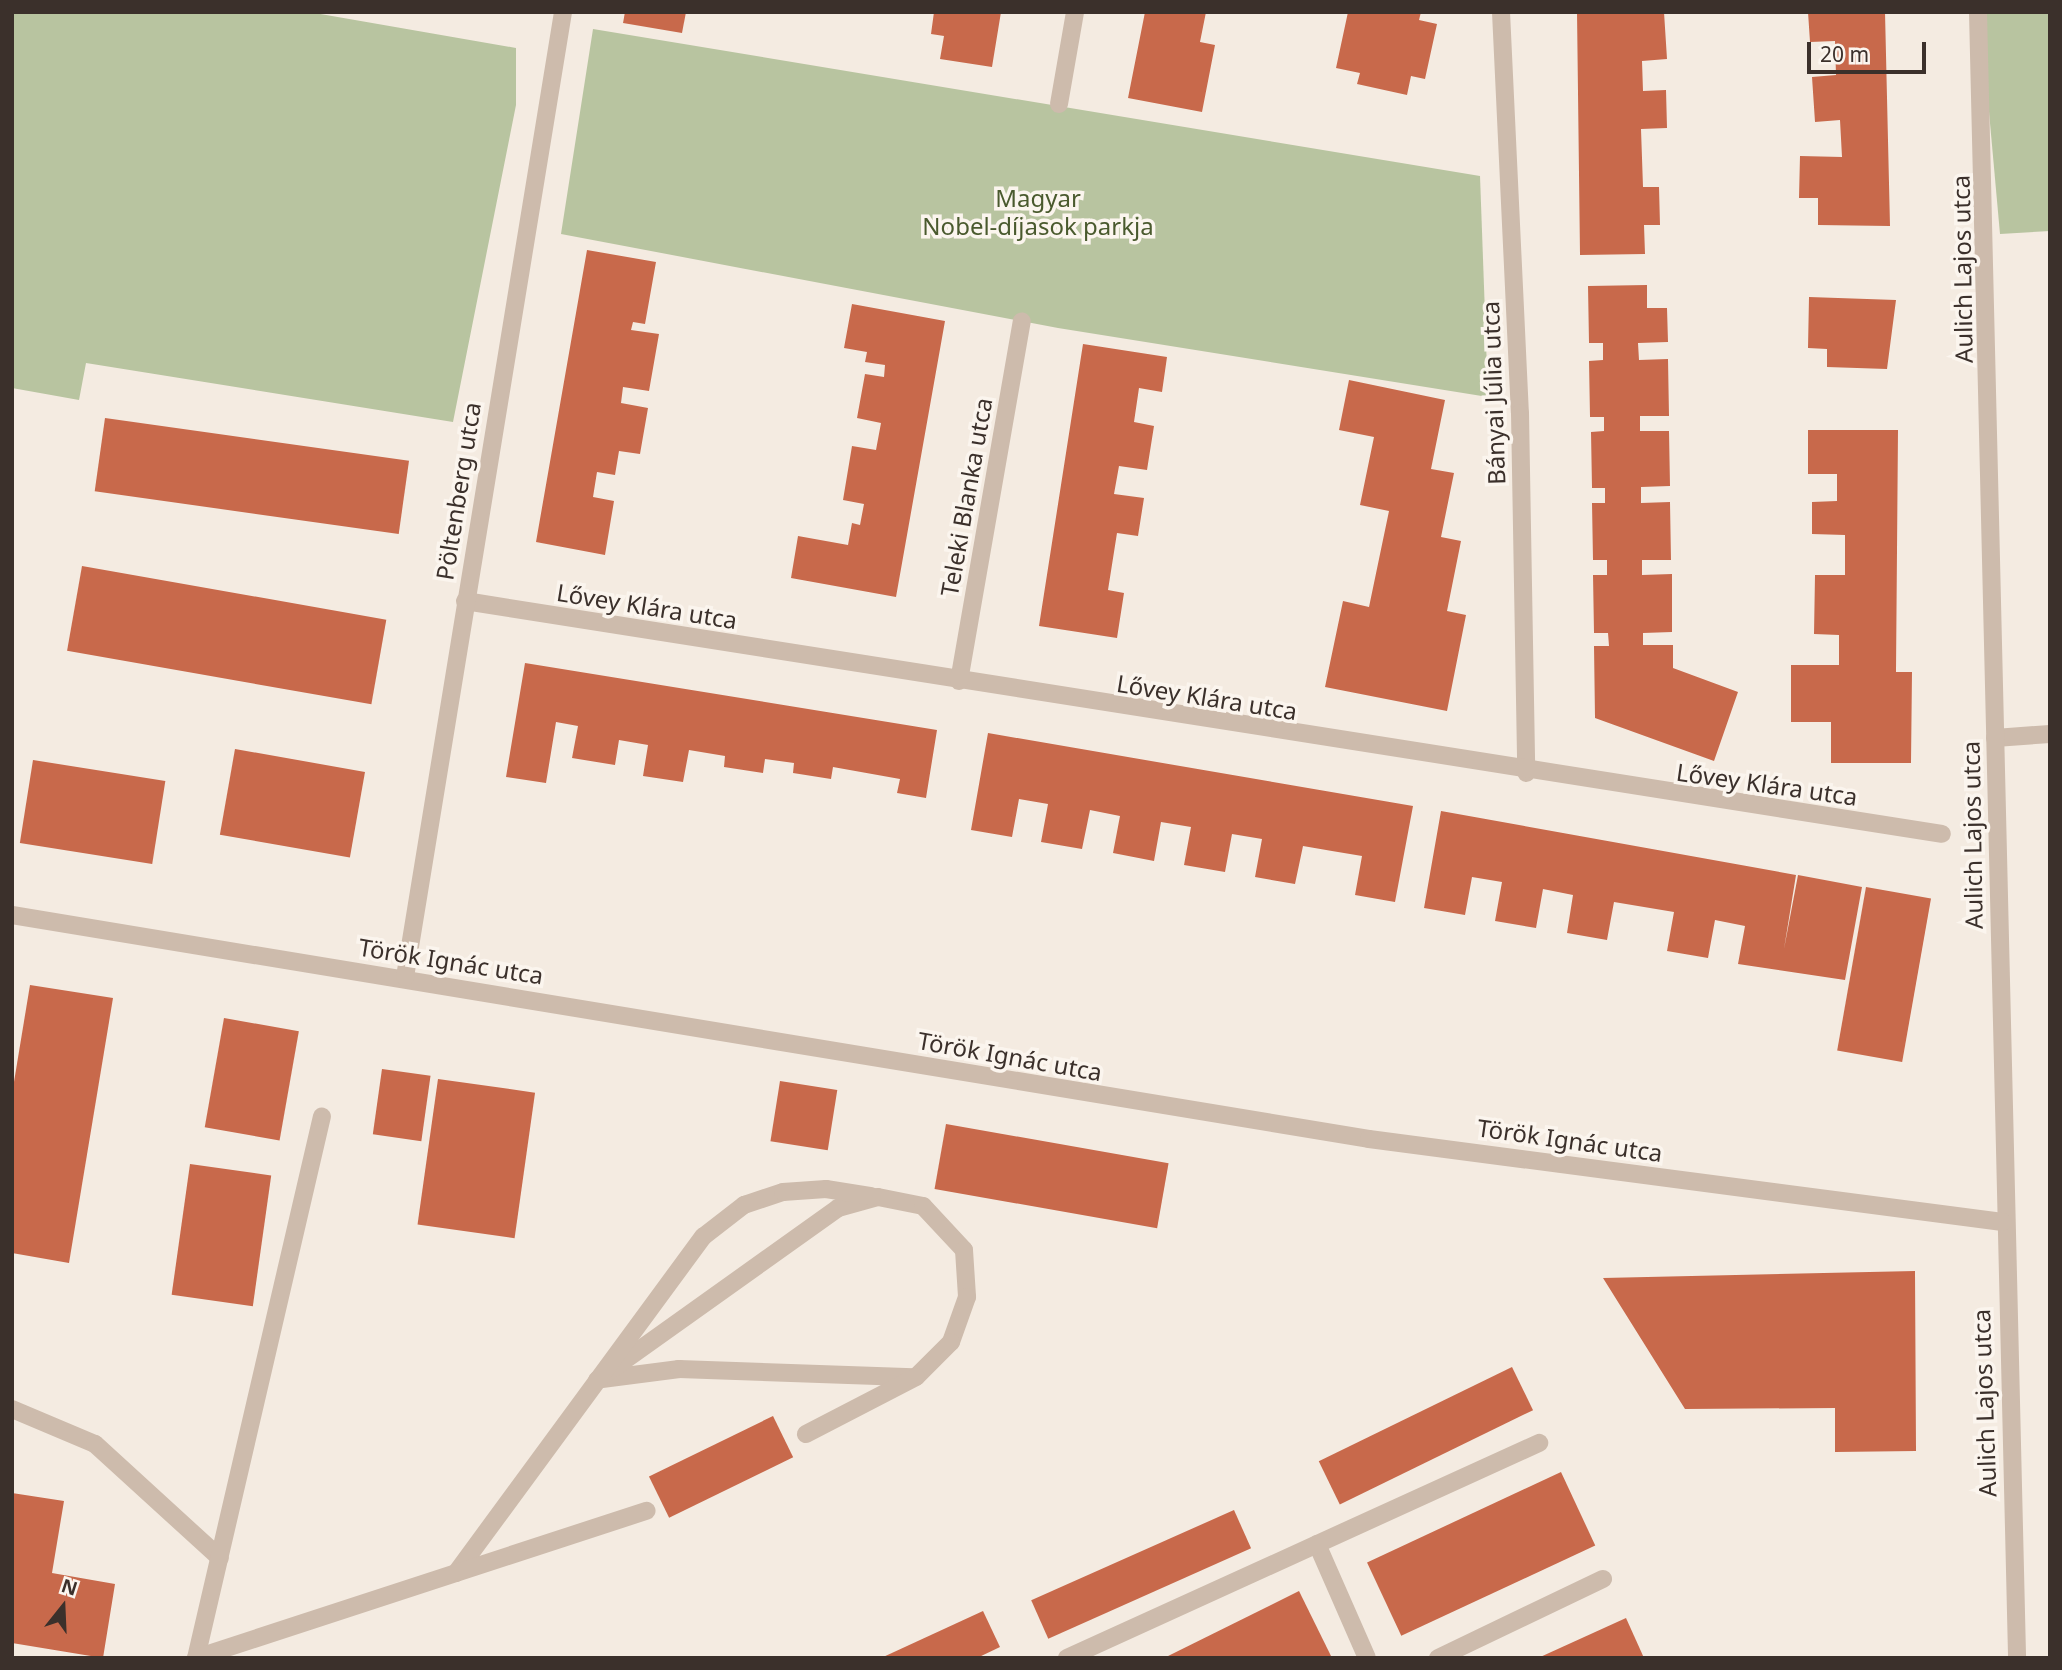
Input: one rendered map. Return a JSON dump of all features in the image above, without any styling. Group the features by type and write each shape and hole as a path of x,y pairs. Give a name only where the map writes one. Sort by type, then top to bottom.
{"street":[{"name":"Pöltenberg utca","path":"405,977 563,12"},
{"path":"1059,104 1075,12"},
{"name":"Bányai Júlia utca","path":"1501,12 1520,413 1526,773"},
{"name":"Aulich Lajos utca","path":"1978,12 2003,1222 2017,1658"},
{"name":"Teleki Blanka utca","path":"959,681 1022,321"},
{"name":"Lővey Klára utca","path":"465,601 1526,773 1942,834"},
{"path":"1995,738 2050,734"},
{"name":"Török Ignác utca","path":"12,915 405,977 1343,1135 2003,1222"},
{"path":"196,1658 322,1116"},
{"path":"456,1573 704,1236 744,1205 783,1192 825,1189 923,1206 964,1250 967,1297 951,1342 916,1377 806,1434"},
{"path":"597,1380 838,1208 878,1197"},
{"path":"597,1380 679,1369 916,1377"},
{"path":"12,1409 95,1444 220,1558"},
{"path":"1067,1658 1539,1443"},
{"path":"196,1658 647,1511"},
{"path":"1317,1544 1367,1658"},
{"path":"1437,1658 1603,1579"}],"green space":[{"path":"12,12 309,12 516,48 516,105 453,422 86,363 79,400 12,388"},
{"path":"1980,12 2050,12 2050,231 2000,234"},
{"name":"Magyar Nobel-díjasok parkja","path":"593,29 1480,176 1488,397 1058,328 561,234"}],"building":[{"path":"625,12 686,12 682,33 623,23"},
{"path":"934,12 1001,12 992,67 940,59 944,36 931,34"},
{"path":"1145,12 1206,12 1200,42 1215,45 1202,112 1128,98"},
{"path":"1348,12 1421,12 1419,20 1437,24 1425,79 1411,76 1407,95 1357,84 1360,73 1336,68"},
{"path":"1577,12 1664,12 1667,59 1642,61 1643,91 1666,90 1667,128 1641,129 1643,187 1659,187 1660,225 1644,225 1645,254 1580,255"},
{"path":"1808,12 1885,12 1890,226 1818,225 1818,198 1799,198 1800,156 1842,157 1840,120 1815,122 1812,77 1836,75 1835,41 1810,42"},
{"path":"587,250 656,262 645,324 633,322 631,330 659,334 649,391 623,387 621,403 648,408 640,454 619,451 615,475 597,472 593,497 614,501 605,555 536,542"},
{"path":"1647,285 1647,308 1667,308 1668,342 1638,343 1639,360 1668,359 1669,416 1640,416 1640,431 1669,431 1670,486 1641,487 1641,503 1670,502 1671,560 1642,560 1642,575 1672,574 1672,632 1643,633 1643,645 1673,645 1673,668 1738,692 1714,761 1595,718 1594,646 1609,646 1608,633 1594,633 1593,575 1607,575 1607,560 1593,560 1592,503 1605,503 1605,488 1592,488 1591,432 1604,431 1604,417 1590,417 1589,361 1603,360 1603,343 1589,343 1588,286"},
{"path":"1809,297 1896,300 1887,369 1827,367 1827,349 1808,348"},
{"path":"852,304 945,321 896,597 791,578 798,536 848,545 852,523 860,525 864,504 843,500 852,446 876,450 881,423 857,418 865,374 884,377 885,365 865,362 867,352 844,348"},
{"path":"1083,344 1167,357 1162,392 1139,388 1134,422 1154,426 1147,470 1119,466 1114,494 1144,498 1138,536 1117,533 1108,590 1124,593 1117,638 1039,626"},
{"path":"1349,380 1445,400 1431,469 1454,473 1441,537 1461,541 1447,611 1466,615 1447,711 1325,687 1343,601 1369,607 1389,511 1360,505 1374,437 1339,430"},
{"path":"105,418 409,461 399,534 95,491"},
{"path":"1808,430 1898,430 1896,672 1912,672 1911,763 1831,763 1831,722 1791,722 1791,665 1839,665 1839,635 1814,634 1815,575 1845,575 1845,535 1812,534 1812,502 1837,501 1837,474 1808,474"},
{"path":"82,566 386,620 371,704 67,651"},
{"path":"525,663 937,730 926,798 897,793 900,779 833,767 831,779 793,773 794,763 765,759 763,773 724,767 725,756 689,750 683,782 643,776 648,745 619,740 615,765 572,758 578,726 556,722 546,783 506,777"},
{"path":"988,733 1413,806 1395,902 1355,895 1362,856 1303,846 1295,884 1255,877 1262,839 1232,834 1225,872 1184,865 1191,827 1161,822 1154,861 1113,853 1120,816 1090,810 1082,849 1041,842 1048,804 1019,799 1012,837 971,830"},
{"path":"235,749 365,772 350,858 220,835"},
{"path":"33,760 165,781 152,864 20,843"},
{"path":"1441,811 1796,875 1784,949 1798,875 1862,887 1845,980 1738,964 1745,926 1715,920 1708,958 1667,951 1674,912 1614,902 1607,940 1567,933 1573,895 1543,889 1536,928 1495,921 1502,882 1472,877 1465,915 1424,908"},
{"path":"1866,887 1931,898 1902,1062 1837,1050"},
{"path":"30,985 113,998 69,1263 12,1253 12,1094"},
{"path":"224,1018 299,1031 280,1141 205,1127"},
{"path":"382,1069 431,1076 421,1141 373,1134"},
{"path":"438,1079 535,1093 515,1238 418,1225"},
{"path":"780,1081 837,1090 828,1150 770,1141"},
{"path":"946,1124 1169,1163 1157,1228 935,1189"},
{"path":"190,1164 271,1175 253,1306 172,1295"},
{"path":"1915,1271 1916,1451 1835,1452 1835,1408 1685,1409 1603,1278"},
{"path":"1512,1367 1533,1410 1340,1504 1319,1461"},
{"path":"773,1416 793,1457 669,1518 649,1476"},
{"path":"1561,1472 1595,1545 1401,1636 1367,1562"},
{"path":"12,1493 64,1501 52,1573 115,1584 103,1658 12,1643"},
{"path":"1234,1510 1251,1548 1048,1639 1031,1600"},
{"path":"1299,1591 1332,1658 1164,1658"},
{"path":"983,1611 1000,1647 977,1658 881,1658"},
{"path":"1626,1618 1644,1658 1538,1658"}]}
